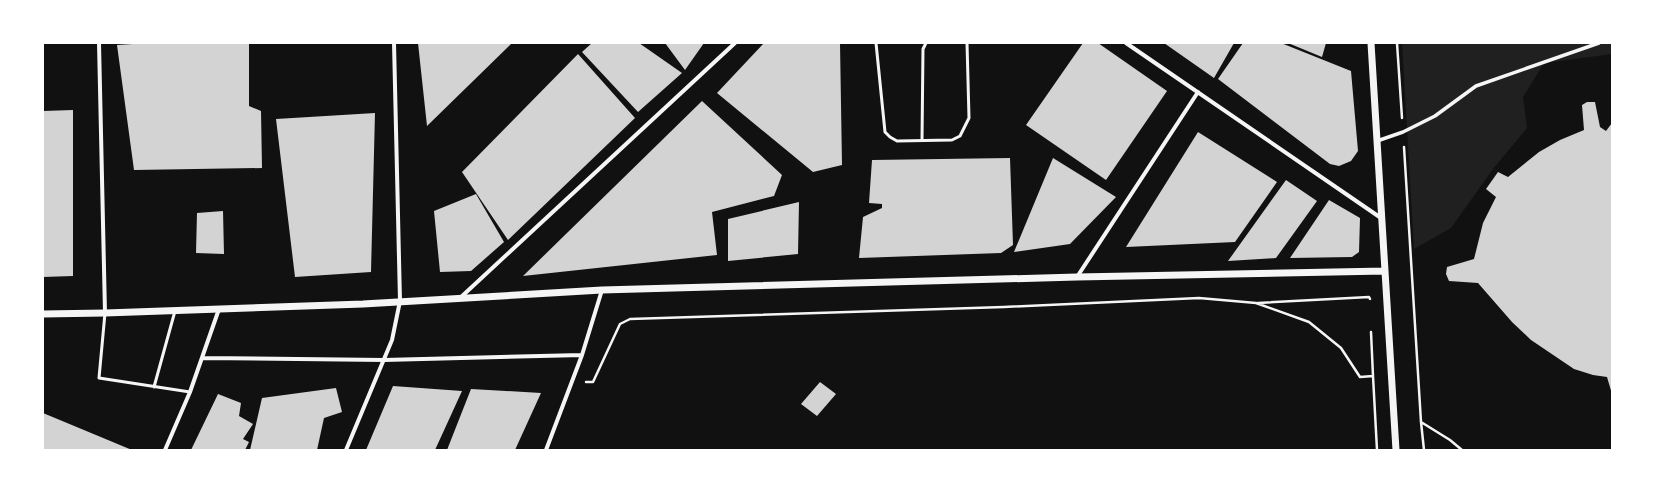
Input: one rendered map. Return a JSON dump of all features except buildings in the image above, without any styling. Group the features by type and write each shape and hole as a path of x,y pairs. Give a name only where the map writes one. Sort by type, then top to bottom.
{"street":[{"path":"99,43 105,314"},
{"path":"346,450 392,340 400,301 394,43"},
{"path":"460,298 735,43"},
{"path":"1126,43 1381,218"},
{"path":"1371,43 1396,450"},
{"path":"1377,141 1403,132 1435,116 1476,86 1599,43"},
{"path":"1077,277 1198,92"},
{"path":"43,314 105,314 175,311 602,290 1077,277 1385,271"},
{"path":"546,450 582,355 602,290"},
{"path":"165,450 190,392 218,309"},
{"path":"202,358 384,360 582,355"}],"lane":[{"path":"876,43 885,132 897,141 952,140 960,136 968,118 967,43"},
{"path":"922,140 923,49 926,43"},
{"path":"154,387 175,311"},
{"path":"105,314 99,378 190,392"}],"path":[{"path":"1397,43 1424,450"},
{"path":"571,381 593,382 620,324 630,319 1004,308 1199,298 1256,303 1370,298 1370,305"},
{"path":"1256,303 1309,322 1341,348 1360,377 1373,376"},
{"path":"1371,329 1377,450"},
{"path":"1421,422 1450,440 1462,450"}],"shaded area":[{"path":"1402,43 1612,43 1612,54 1544,63 1523,97 1527,128 1493,169 1451,228 1414,249"}]}
